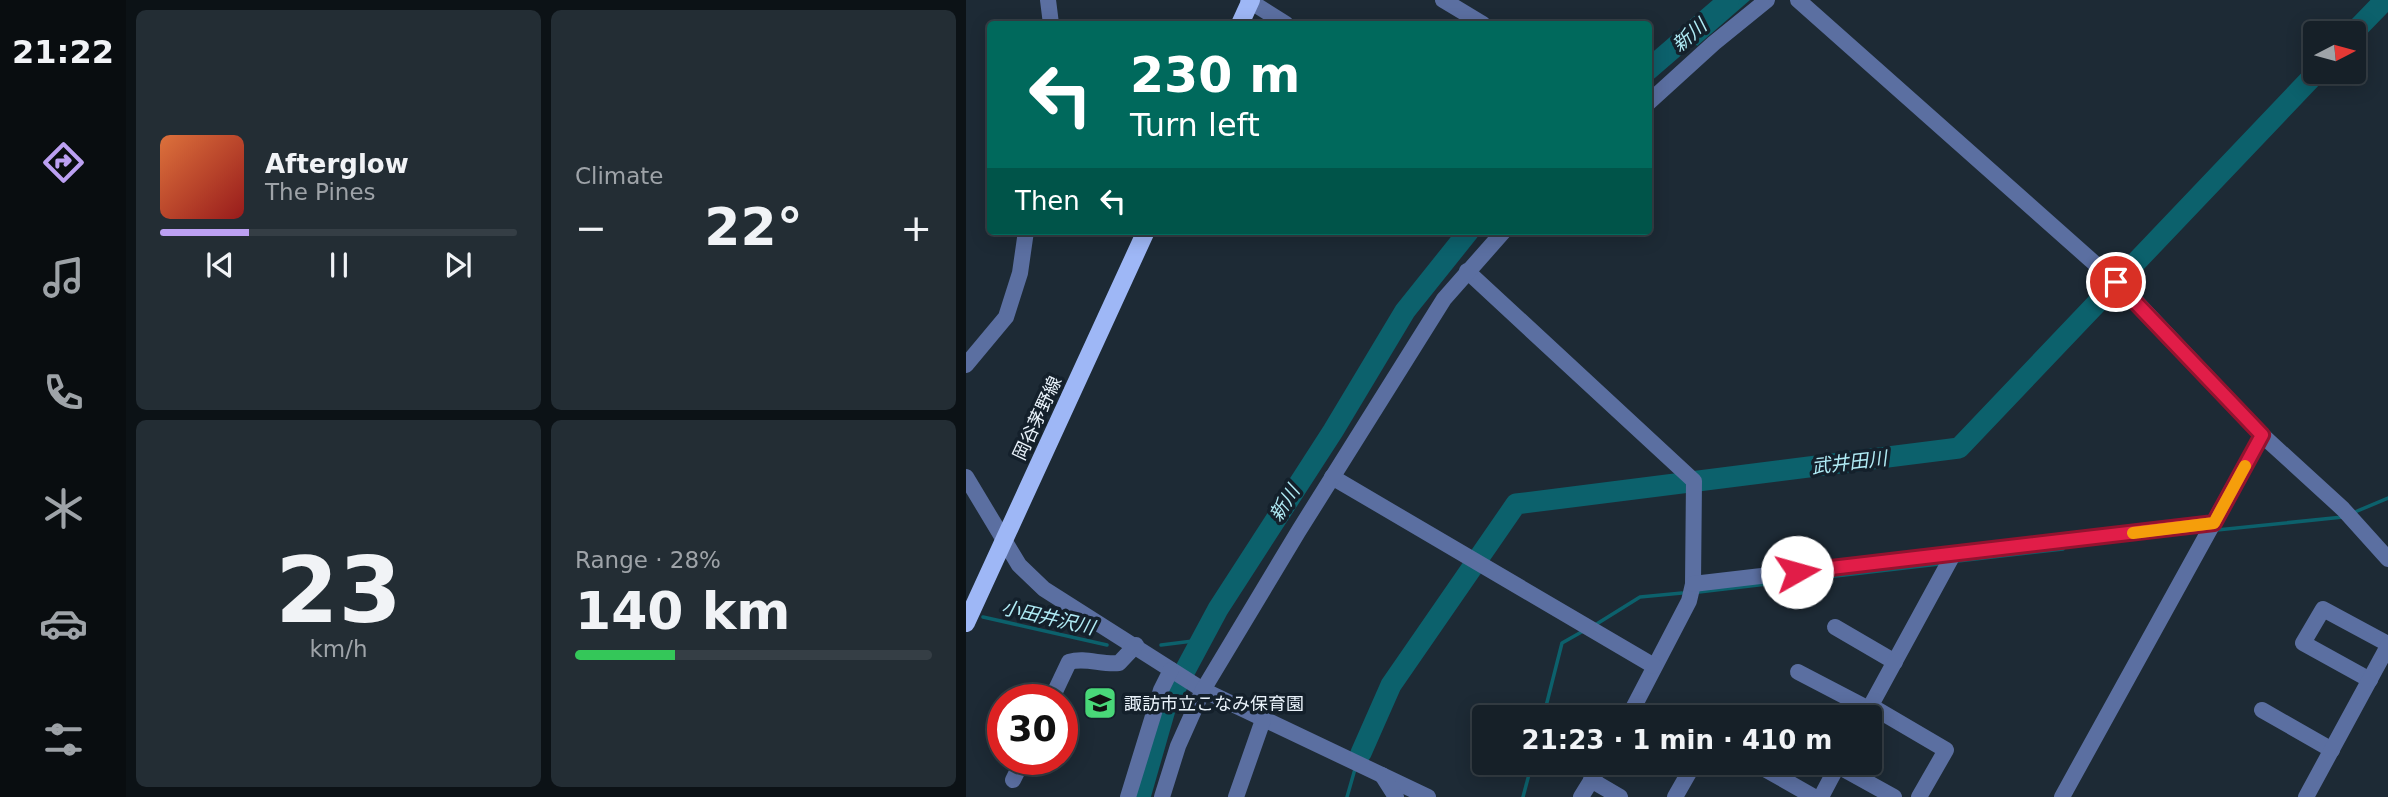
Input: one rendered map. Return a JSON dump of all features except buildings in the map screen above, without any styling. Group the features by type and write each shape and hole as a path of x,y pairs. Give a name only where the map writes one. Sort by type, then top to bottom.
{"main road":[{"path":"1241,21 1250,1"},
{"name":"岡谷茅野線","path":"966,623 1144,235"}],"street":[{"path":"1048,0 1051,21"},
{"path":"1443,0 1478,21"},
{"path":"1652,99 1714,43 1767,0"},
{"path":"1798,0 2122,287 2262,435 2343,509 2388,559"},
{"path":"1250,1 1281,21"},
{"path":"966,365 1006,317 1020,273 1025,235"},
{"path":"1162,797 1178,746 1203,690 1444,299 1500,235"},
{"path":"1467,271 1695,486 1692,500 1693,584 1689,601 1634,705"},
{"path":"2062,797 2262,435"},
{"path":"966,477 1019,565 1044,589 1203,690 1428,797"},
{"path":"1332,477 1654,666"},
{"path":"1693,584 2214,523"},
{"path":"1871,705 1954,553"},
{"path":"2306,797 2370,680 2388,645 2323,609 2303,643 2370,680"},
{"path":"1835,627 1895,662"},
{"path":"1059,684 1069,662 1080,659 1104,665 1119,663 1136,645"},
{"path":"1798,672 1857,705"},
{"path":"1128,797 1161,690 1178,674"},
{"path":"2262,710 2332,750"},
{"path":"1882,718 1946,750 1919,797"},
{"path":"1236,797 1263,720"},
{"path":"1013,780 1016,775"},
{"path":"1382,775 1396,797"},
{"path":"1581,797 1594,775"},
{"path":"1675,797 1688,775"},
{"path":"1775,775 1814,797"},
{"path":"1821,797 1832,775"},
{"path":"1857,775 1894,797"},
{"path":"1591,780 1620,797"}],"water":[{"path":"1720,0 1750,0 1697,46 1686,29"}],"waterway":[{"name":"新川","path":"1652,67 1729,0"},
{"name":"武井田川","path":"2365,21 2385,0"},
{"name":"武井田川","path":"1361,753 1391,685 1516,504 1959,448 2306,84"},
{"name":"新川","path":"1140,797 1166,706 1218,609 1333,431 1405,311 1466,235"},
{"path":"2355,512 2388,498"},
{"path":"2217,530 2343,517"},
{"path":"1958,561 2063,549"},
{"path":"1699,592 1939,564"},
{"path":"1595,625 1640,597 1682,593"},
{"name":"小田井沢川","path":"983,617 1107,645"},
{"path":"1546,705 1562,643 1585,630"},
{"name":"小田井沢川","path":"1161,645 1201,640"},
{"path":"1347,797 1355,769"},
{"path":"1523,797 1529,775"}],"slow traffic":[{"path":"2133,533 2214,523 2245,466"}],"place":[{"name":"諏訪市立こなみ保育園","path":"1100,703"}],"route":[{"path":"1797,572 2214,523 2262,435 2116,282"}]}
